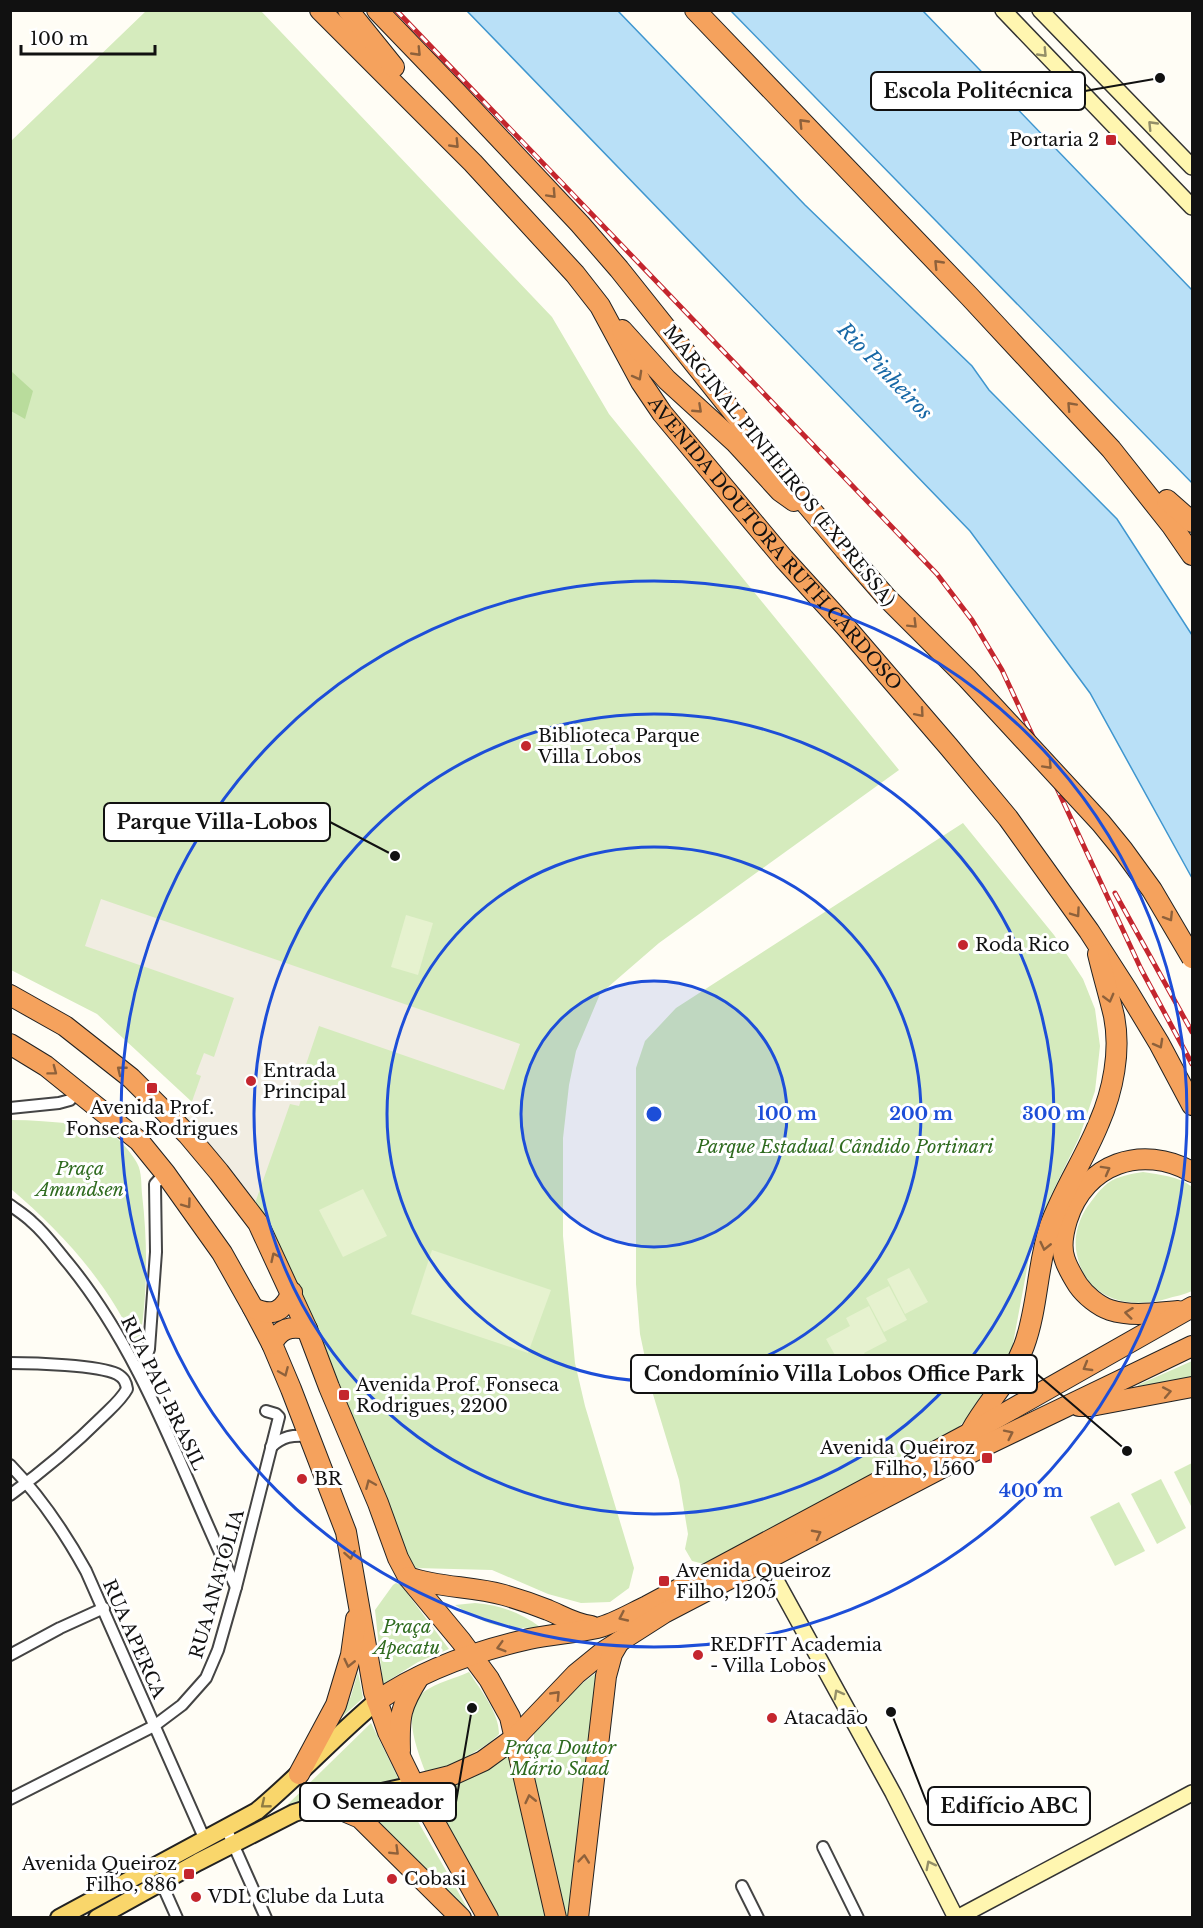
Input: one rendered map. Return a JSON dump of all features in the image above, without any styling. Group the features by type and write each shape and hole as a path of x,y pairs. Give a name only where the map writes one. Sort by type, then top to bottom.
{"highway":[{"name":"AVENIDA DOUTORA RUTH CARDOSO","path":"320,10 473,163 541,236 600,306 641,382 662,414 993,800 1056,884 1148,1025 1192,1105"},
{"path":"348,10 406,82 414,102"},
{"name":"MARGINAL PINHEIROS (EXPRESSA)","path":"377,10 588,233 807,506 886,597 967,678 1101,823 1152,890 1192,958"},
{"path":"695,10 1111,448 1192,522"},
{"path":"600,306 667,380 735,442 780,491 807,506"},
{"path":"1111,448 1192,555"},
{"path":"1167,500 1192,535"},
{"path":"970,1433 977,1419 1004,1385 1019,1357 1029,1330 1050,1227 1063,1195 1099,1124 1114,1075 1114,1017 1095,942"},
{"path":"10,995 65,1026 131,1078 175,1120 258,1223 308,1329 398,1558 408,1577 471,1655 510,1717 555,1917"},
{"path":"10,1044 46,1066 139,1141 165,1173 222,1253 253,1308 272,1344 346,1532 377,1701 388,1732 414,1785 488,1917"},
{"path":"1190,1308 1140,1314 1122,1313 1104,1307 1092,1300 1077,1283 1064,1260 1062,1244 1064,1231 1077,1198 1095,1176 1108,1168 1129,1160 1157,1159 1192,1172"},
{"path":"253,1308 267,1312 280,1310 285,1306 292,1292"},
{"path":"414,1785 467,1769 483,1761 516,1737 576,1674 620,1641 762,1554 1190,1308"},
{"path":"272,1344 278,1333 287,1328 308,1329"},
{"path":"377,1701 398,1686 471,1655 529,1639 599,1628 762,1554 1192,1346"},
{"path":"1068,1406 1090,1406 1192,1387"},
{"path":"408,1577 430,1583 502,1594 583,1625 599,1628"},
{"path":"299,1774 336,1705 351,1655 358,1605"},
{"path":"578,1917 606,1676 612,1654 620,1641"},
{"path":"400,1756 401,1715 405,1699 419,1677"},
{"path":"314,1807 339,1809 360,1818 461,1917"}],"main road":[{"path":"97,1917 161,1882 230,1835 377,1701"},
{"path":"59,1917 205,1840 230,1835 314,1807 414,1785"}],"street":[{"path":"1003,10 1192,207"},
{"path":"1041,10 1192,167"},
{"path":"10,1108 59,1103 70,1100 78,1091"},
{"path":"138,1371 145,1360 148,1348 155,1276 155,1184 165,1173"},
{"name":"RUA PAU-BRASIL","path":"10,1206 32,1222 90,1290 117,1333 138,1371 236,1587"},
{"path":"10,1363 105,1370 122,1378 127,1389 91,1428 10,1495"},
{"name":"RUA ANATÓLIA","path":"10,1799 154,1726 182,1705 206,1678 218,1650 236,1587 279,1417 266,1411"},
{"path":"271,1447 290,1435 308,1436"},
{"name":"RUA APERCA","path":"10,1465 27,1482 72,1546 104,1608 205,1840"},
{"path":"762,1554 893,1793 957,1917 1192,1793"},
{"path":"10,1655 104,1608"},
{"path":"230,1835 266,1917"},
{"path":"823,1847 858,1917"},
{"path":"161,1882 177,1917"},
{"path":"742,1886 758,1917"}],"green space":[{"path":"146,11 261,11 552,317 609,414 899,770 659,943 600,994 576,1051 569,1085 563,1138 563,1236 575,1363 585,1406 634,1568 629,1588 610,1602 581,1603 548,1594 492,1570 415,1568 400,1552 300,1302 184,1124 192,1102 97,1014 11,970 10,142"},
{"path":"11,371 33,391 25,419 11,411"},
{"name":"Parque Estadual Cândido Portinari","path":"963,823 1054,935 1083,979 1095,1009 1100,1046 1095,1091 1079,1138 1050,1197 1031,1247 1012,1349 1000,1378 982,1402 955,1431 704,1564 692,1561 685,1549 688,1534 679,1480 652,1391 640,1334 636,1284 636,1068 645,1041 676,1008"},
{"path":"406,915 433,923 418,975 391,967"},
{"name":"Praça Amundsen","path":"11,1120 102,1127 122,1143 137,1163 141,1178 146,1252 144,1311 138,1350 114,1304 84,1262 49,1223 11,1189"},
{"path":"1143,1172 1175,1178 1192,1187 1192,1291 1166,1299 1137,1303 1110,1297 1089,1282 1077,1255 1076,1242 1077,1230 1084,1212 1102,1188 1116,1179"},
{"path":"363,1189 387,1236 343,1257 319,1210"},
{"path":"432,1250 551,1290 528,1353 411,1314"},
{"path":"909,1268 928,1302 905,1314 887,1279"},
{"path":"889,1286 907,1320 884,1332 866,1298"},
{"path":"869,1306 887,1341 864,1353 869,1361 845,1373 826,1339 850,1326 846,1318"},
{"path":"1192,1361 1192,1378 1139,1388 1138,1385"},
{"path":"1192,1463 1192,1508 1174,1472"},
{"path":"1161,1479 1186,1528 1157,1544 1131,1494"},
{"path":"1119,1502 1145,1551 1115,1566 1090,1517"},
{"name":"Praça Apecatu","path":"396,1583 401,1585 449,1649 418,1662 383,1684 375,1610"},
{"name":"Praça Apecatu","path":"475,1603 509,1610 540,1627 515,1628 495,1625 476,1618 455,1605"},
{"name":"Praça Doutor Mário Saad","path":"600,1670 572,1917 563,1917 530,1757 534,1745 534,1729 580,1685"},
{"name":"Praça Apecatu","path":"358,1672 363,1698 342,1717 351,1696"},
{"name":"Praça Apecatu","path":"469,1672 493,1710 499,1734 464,1758 432,1771 425,1771 413,1729 413,1708 417,1698 440,1683"},
{"path":"371,1723 399,1780 285,1807"},
{"path":"508,1753 549,1917 494,1917 429,1795 430,1791 470,1777"},
{"path":"405,1802 469,1911 379,1822 362,1809"}],"shaded area":[{"path":"101,899 520,1044 504,1090 319,1026 298,1088 304,1091 299,1106 290,1104 254,1206 184,1124 201,1076 196,1074 204,1053 214,1057 234,998 85,946"}],"water":[{"name":"Rio Pinheiros","path":"467,11 618,11 805,205 972,366 989,390 1117,519 1192,635 1192,878 1090,693 970,531"},
{"path":"731,11 923,11 1192,290 1192,483"}],"railway":[{"path":"396,10 937,574 972,620 1002,670 1141,969 1192,1064"},
{"path":"1115,893 1192,1032"}],"place":[{"name":"Escola Politécnica","path":"1160,78"},
{"name":"Portaria 2","path":"1111,140"},
{"name":"Biblioteca Parque Villa Lobos","path":"526,746"},
{"name":"Parque Villa-Lobos","path":"395,856"},
{"name":"Roda Rico","path":"963,945"},
{"name":"Entrada Principal","path":"251,1081"},
{"name":"Avenida Prof. Fonseca Rodrigues","path":"152,1088"},
{"name":"Avenida Prof. Fonseca Rodrigues, 2200","path":"344,1395"},
{"name":"Condomínio Villa Lobos Office Park","path":"1127,1451"},
{"name":"Avenida Queiroz Filho, 1560","path":"987,1458"},
{"name":"BR","path":"302,1479"},
{"name":"Avenida Queiroz Filho, 1205","path":"664,1581"},
{"name":"REDFIT Academia - Villa Lobos","path":"698,1655"},
{"name":"O Semeador","path":"472,1708"},
{"name":"Edifício ABC","path":"891,1712"},
{"name":"Atacadão","path":"772,1718"},
{"name":"Avenida Queiroz Filho, 886","path":"189,1874"},
{"name":"Cobasi","path":"392,1879"},
{"name":"VDL Clube da Luta","path":"196,1897"}]}
